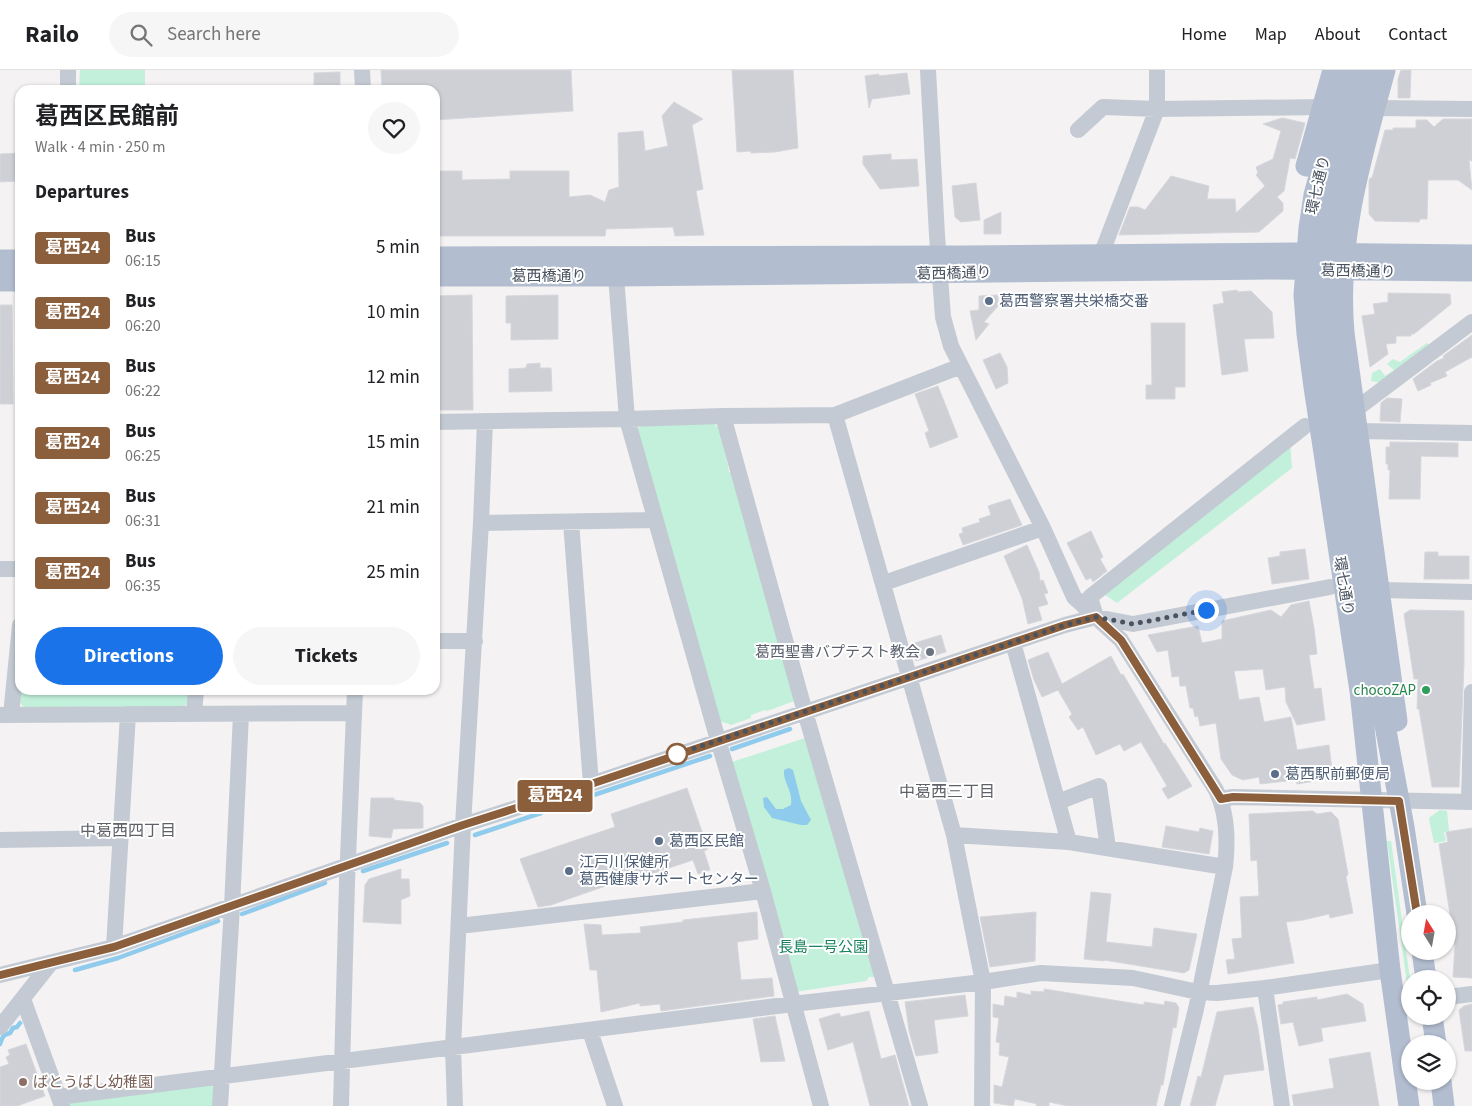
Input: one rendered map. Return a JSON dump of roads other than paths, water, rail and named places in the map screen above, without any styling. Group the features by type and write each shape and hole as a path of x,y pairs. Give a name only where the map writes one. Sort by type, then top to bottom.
{"main road":[{"path":"1333,70 1301,190 1292,261 1291,309 1305,426 1358,773 1371,800"},
{"name":"環七通り","path":"1348,70 1314,195 1309,228 1304,295 1307,334 1316,397 1369,690 1399,801 1416,905"},
{"name":"環七通り","path":"1368,70 1334,198 1326,244 1324,291 1333,385 1369,690 1371,800 1390,970 1409,1106"},
{"path":"1385,70 1353,192 1348,220 1343,262 1342,314 1405,776 1399,801"},
{"name":"葛西橋通り","path":"440,257 939,265 1101,255 1343,262 1472,271"},
{"name":"葛西橋通り","path":"1343,262 1472,255"},
{"path":"0,260 15,260"},
{"name":"葛西橋通り","path":"440,276 616,276 939,265 1292,261"},
{"path":"0,281 15,281"},
{"path":"1442,1090 1444,1106"}],"street":[{"path":"68,70 68,85"},
{"path":"362,70 363,85"},
{"path":"928,70 939,265 943,317 946,331 961,366 1043,528 1074,597 1121,640 1221,799 1227,845 1225,867 1196,1009 1172,1106"},
{"path":"1101,255 1156,109 1157,70"},
{"path":"1078,130 1103,107 1156,109 1322,107"},
{"path":"1375,108 1472,109"},
{"path":"616,276 627,419 654,520 763,891 821,1106"},
{"path":"1355,410 1472,322"},
{"path":"440,422 835,415 961,366"},
{"path":"835,415 954,835 983,982 982,1106"},
{"path":"723,416 804,712 920,1106"},
{"path":"455,1106 453,1048 485,421"},
{"path":"1096,617 1090,597 1305,426"},
{"path":"1358,431 1472,433"},
{"path":"481,523 654,520"},
{"path":"571,522 591,784"},
{"path":"884,583 1043,528"},
{"path":"0,569 15,569"},
{"path":"0,974 50,964 114,947 463,825 1065,625 1096,617 1133,624 1330,587"},
{"path":"1380,590 1472,592"},
{"path":"440,641 475,642"},
{"path":"1013,643 1069,842"},
{"path":"15,655 5,715 354,713"},
{"path":"1221,799 1233,797 1470,801 1472,692"},
{"path":"194,714 196,695"},
{"path":"341,1106 341,1061 355,695"},
{"path":"114,947 128,714"},
{"path":"220,1106 241,714"},
{"path":"1058,802 1098,786 1108,848"},
{"path":"954,835 1069,842 1225,867"},
{"path":"0,840 120,838"},
{"path":"460,926 763,891"},
{"path":"0,1027 50,964"},
{"path":"23,999 61,1101 341,1061 983,982 1041,973 1133,978 1198,992 1216,993 1390,970"},
{"path":"1265,988 1282,1106"},
{"path":"1456,996 1472,994"},
{"path":"590,1031 614,1106"}],"water":[{"path":"789,768 793,770 801,801 811,820 807,825 772,818 764,807 763,798 767,797 776,809 783,809 791,805 791,795 784,775 784,770"}],"waterway":[{"path":"732,749 790,729"},
{"path":"475,835 541,813 543,810 555,808 710,756"},
{"path":"363,871 447,843"},
{"path":"242,914 325,883"},
{"path":"75,970 118,958 218,921"},
{"path":"0,1044 4,1035 10,1033 20,1023"}],"place":[{"name":"葛西警察署共栄橋交番","path":"989,301"},
{"name":"葛西聖書バプテスト教会","path":"930,652"},
{"name":"chocoZAP","path":"1426,690"},
{"name":"葛西駅前郵便局","path":"1275,774"},
{"name":"葛西区民館","path":"659,841"},
{"name":"江戸川保健所 葛西健康サポートセンター","path":"569,871"},
{"name":"ばとうばし幼稚園","path":"23,1082"}],"district":[{"name":"中葛西三丁目","path":"947,791"},
{"name":"中葛西四丁目","path":"128,830"}],"park label":[{"name":"長島一号公園","path":"823,947"}]}
